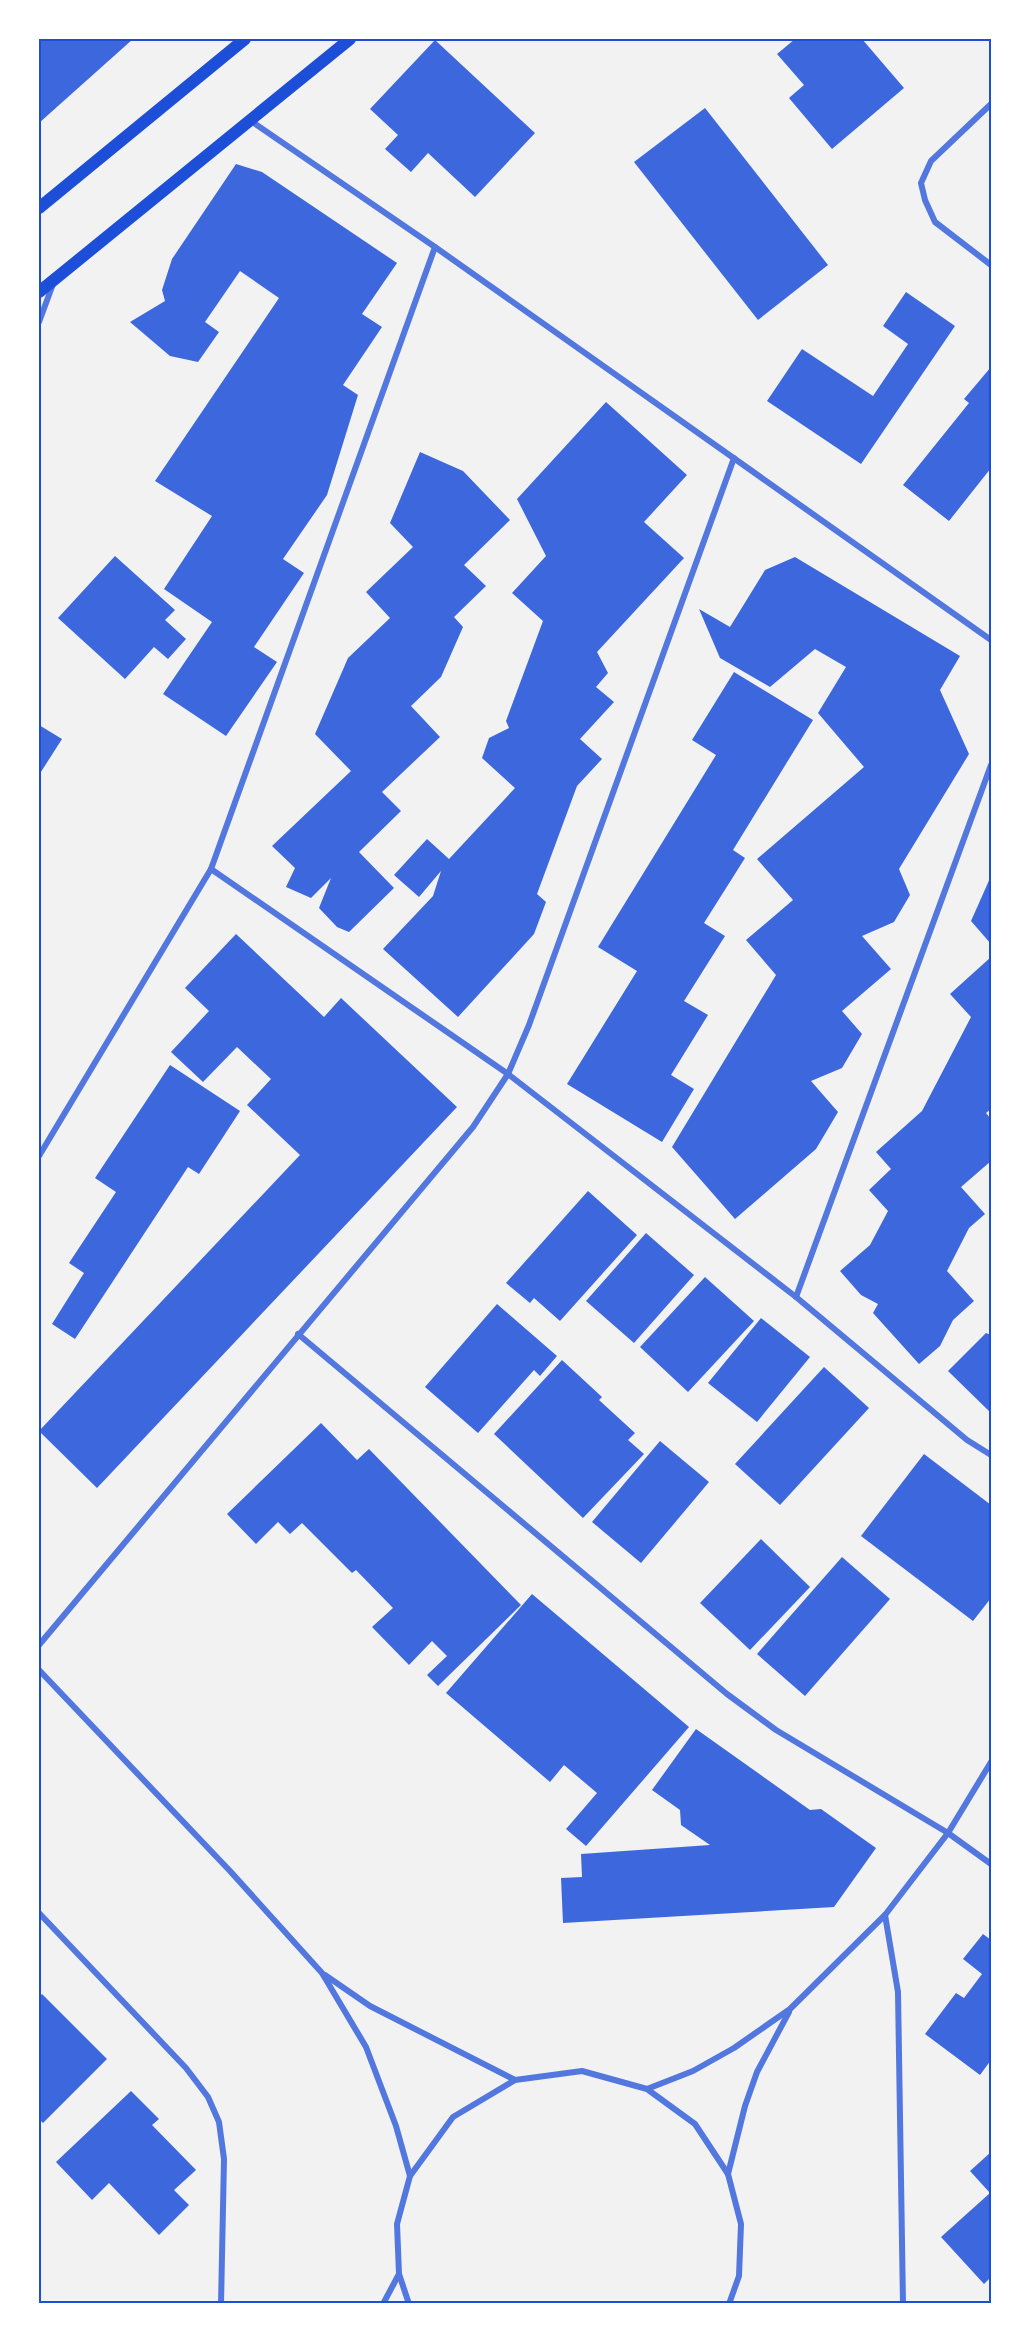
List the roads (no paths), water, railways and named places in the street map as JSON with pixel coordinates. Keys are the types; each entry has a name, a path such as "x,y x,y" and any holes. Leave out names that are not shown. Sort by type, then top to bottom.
{"main road":[{"path":"39,208 245,39"},
{"path":"39,292 350,39"}],"street":[{"path":"991,104 931,161 921,183 925,200 935,222 991,265"},
{"path":"251,121 991,640"},
{"path":"39,1156 212,869 435,248"},
{"path":"39,322 55,277"},
{"path":"39,1645 473,1128 508,1074 529,1025 734,458"},
{"path":"796,1297 991,765"},
{"path":"212,869 508,1074 796,1297 967,1440 991,1455"},
{"path":"298,1334 727,1694 776,1730 948,1833 991,1864"},
{"path":"39,1670 230,1871 322,1973 366,2047 396,2126 410,2176"},
{"path":"647,2089 693,2071 734,2048 790,2009 885,1915 948,1833 991,1761"},
{"path":"39,1913 186,2068 208,2097 219,2122 224,2159 221,2304"},
{"path":"885,1915 898,1992 903,2304"},
{"path":"322,1973 370,2006 515,2080"},
{"path":"728,2174 745,2106 757,2072 790,2009"},
{"path":"409,2304 399,2274 397,2224 410,2176 453,2117 515,2080 582,2071 647,2089 695,2124 728,2174 741,2224 739,2276 729,2304"},
{"path":"383,2304 399,2274"}]}
